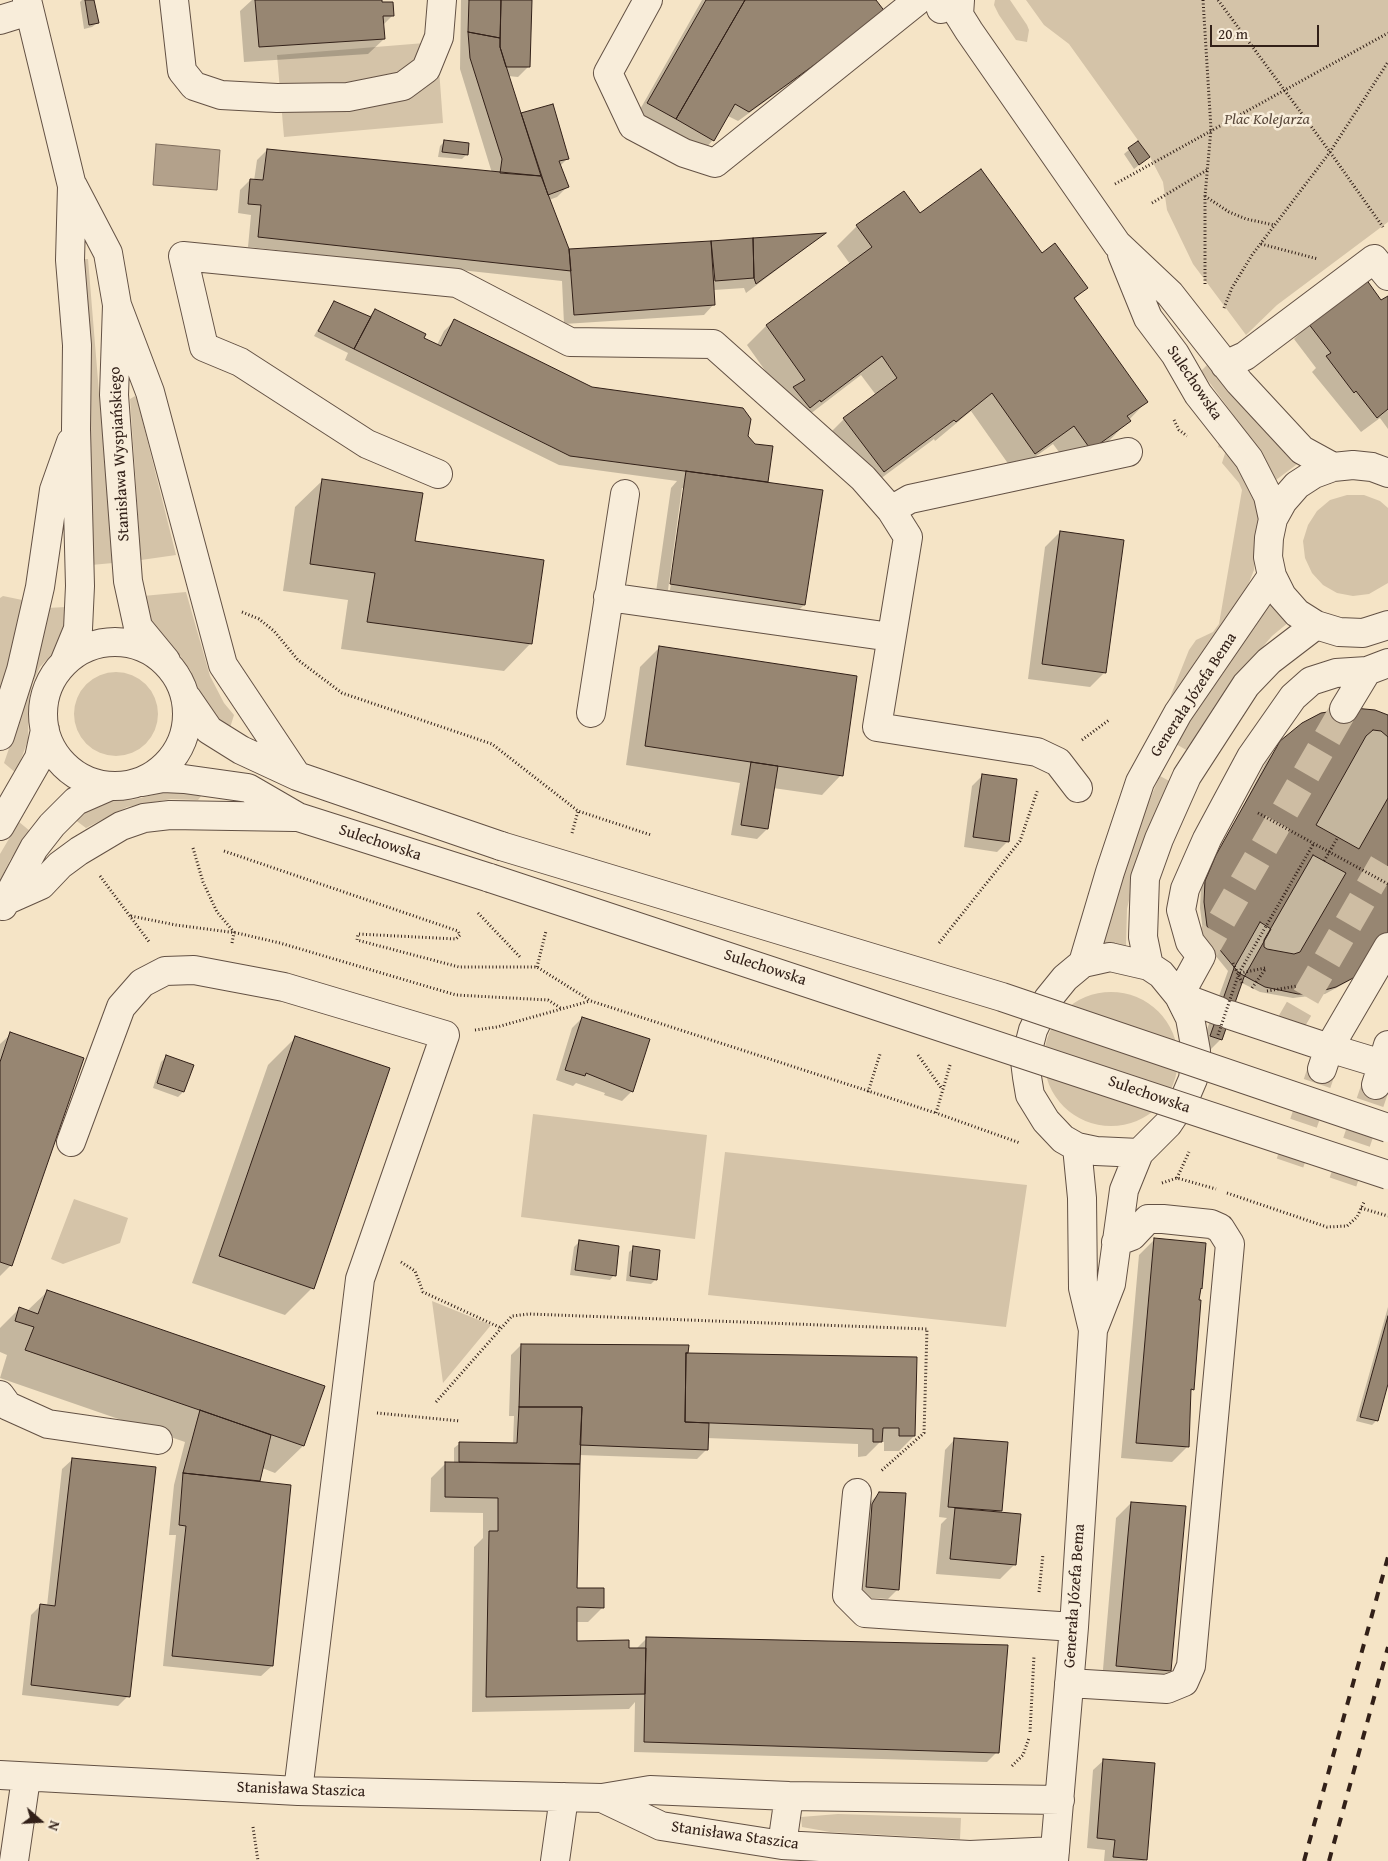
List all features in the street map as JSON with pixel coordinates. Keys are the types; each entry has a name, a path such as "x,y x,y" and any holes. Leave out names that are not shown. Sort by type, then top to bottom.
{"street":[{"path":"174,0 182,71 194,86 221,95 277,98 348,97 403,86 426,69 439,37 442,0"},
{"path":"648,0 608,72 633,126 684,153 715,164 939,4"},
{"name":"Sulechowska","path":"939,4 978,46 1117,244 1148,318 1175,354 1198,394 1249,459 1268,496 1273,519"},
{"path":"0,20 28,5"},
{"name":"Stanisława Wyspiańskiego","path":"28,5 72,186 108,253 117,305 114,395 128,581 138,627 166,661"},
{"name":"Stanisława Wyspiańskiego","path":"64,663 78,629 80,586 76,429 77,345 70,260 72,186"},
{"name":"Sulechowska","path":"1117,244 1170,294 1264,411 1302,450 1333,467"},
{"path":"438,474 368,444 240,362 204,346 183,256 457,283 570,342 713,344 863,478 891,510 908,537 877,727 1037,752 1058,762 1078,788"},
{"path":"1226,365 1245,356 1374,268"},
{"path":"117,305 150,392 223,665 297,776"},
{"path":"0,736 21,670 40,587 54,490 76,429"},
{"path":"891,510 910,499 1128,452"},
{"path":"1388,473 1372,467 1353,465 1333,467 1314,474 1297,486 1283,501 1273,519 1268,557 1272,576 1282,596 1297,613 1316,625 1339,632 1363,633 1388,625"},
{"path":"591,713 625,494"},
{"name":"Generała Józefa Bema","path":"1084,963 1132,803 1144,773 1178,713 1272,576"},
{"path":"608,597 891,637"},
{"path":"1149,966 1143,937 1145,878 1159,839 1188,776 1246,685 1269,661 1316,625"},
{"path":"108,786 79,777 68,770 52,750 45,730 43,704 49,683 64,663 90,646 116,641 140,646 166,661 181,682 187,698 209,730 240,750 297,776 501,846 1002,997 1388,1128"},
{"path":"1179,996 1201,956 1190,942 1181,910 1185,889 1207,839 1251,757 1293,697 1311,681 1336,673 1378,667"},
{"path":"1344,709 1378,667"},
{"path":"3,907 34,848 52,825 76,801 108,786 140,782 162,770 178,750 188,723 187,698"},
{"path":"0,826 39,758 45,730"},
{"name":"Sulechowska","path":"140,782 163,778 184,779 248,788 298,817 490,878 1388,1175"},
{"path":"3,907 41,885 60,865 79,851 121,826 144,818 170,815 298,817"},
{"path":"1325,1059 1388,947"},
{"path":"1110,957 1149,966 1161,974 1179,996 1190,1018 1196,1051 1193,1079 1184,1100 1168,1124 1139,1153 1096,1151 1077,1146 1063,1139 1046,1121 1030,1095 1025,1061 1033,1030 1048,999 1066,978 1084,963 1110,957"},
{"path":"71,1142 121,1007 142,983 165,971 194,970 284,987 446,1035 360,1279 298,1791"},
{"path":"1179,996 1232,1007 1325,1059 1382,1065"},
{"name":"Generała Józefa Bema","path":"1054,1856 1074,1627 1093,1330 1083,1288 1082,1207 1077,1146"},
{"name":"Generała Józefa Bema","path":"1093,1330 1111,1284 1124,1190 1139,1153"},
{"path":"1069,1683 1167,1689 1184,1682 1191,1666 1230,1244 1220,1228 1211,1224 1148,1219 1132,1236 1116,1242"},
{"path":"0,1395 8,1406 48,1424 158,1440"},
{"path":"857,1493 847,1595 865,1613 1074,1627"},
{"path":"13,1776 14,1861"},
{"name":"Stanisława Staszica","path":"13,1776 298,1791 602,1798 650,1790 789,1796 1060,1800"},
{"path":"782,1845 789,1796"},
{"path":"555,1861 564,1797"},
{"name":"Stanisława Staszica","path":"602,1798 661,1826 782,1845 970,1855 1054,1856"}],"path":[{"path":"1202,0 1211,129 1205,196 1205,293"},
{"path":"1218,0 1383,226 1374,268 1261,244"},
{"path":"1087,200 1211,129 1388,33"},
{"path":"1222,312 1232,288 1261,244 1330,152 1388,62"},
{"path":"1152,203 1207,169"},
{"path":"1205,196 1229,212 1246,219 1274,225"},
{"path":"251,616 274,631 298,660 342,693 492,744 578,811 651,835"},
{"path":"934,950 1020,842 1040,783 1074,744 1109,720"},
{"path":"1251,809 1388,884"},
{"path":"1324,861 1338,837"},
{"path":"1216,1043 1239,973 1314,843"},
{"path":"220,844 222,850 458,931 460,935 456,938 358,934 357,940 459,968 537,967 591,1001 936,1113 1024,1145"},
{"path":"192,845 203,882 217,912 234,932 228,976"},
{"path":"98,873 143,932"},
{"path":"478,913 521,958"},
{"path":"131,916 176,925 234,932 280,943 456,995 540,998 548,1000 562,1009"},
{"path":"1232,961 1243,986"},
{"path":"1232,1007 1266,968 1239,973"},
{"path":"1264,992 1297,986"},
{"path":"446,1035 497,1027 591,1001"},
{"path":"914,1049 943,1089"},
{"path":"868,1092 880,1054"},
{"path":"936,1113 949,1068"},
{"path":"1158,1186 1163,1182 1176,1178 1217,1190"},
{"path":"1225,1192 1327,1226 1347,1226 1357,1218 1364,1200"},
{"path":"1361,1208 1388,1216"},
{"path":"424,1292 501,1328"},
{"path":"436,1402 512,1316 529,1314 928,1329 924,1433 857,1493"},
{"path":"369,1412 460,1421"},
{"path":"1008,1769 1023,1755 1029,1740 1036,1625 1044,1546"},
{"path":"253,1827 258,1861"}],"green space":[{"path":"995,0 1010,0 1027,25 1029,30 1027,42 1016,40 999,15 994,5"},
{"name":"Plac Kolejarza","path":"1026,0 1388,0 1388,222 1277,305 1246,335 1193,264 1167,210 1163,182 1150,157 1069,44 1044,25"},
{"path":"437,42 443,123 284,137 277,55"},
{"path":"84,259 88,259 113,563 91,565 91,352"},
{"path":"1210,362 1300,462 1276,480 1260,451 1201,371"},
{"path":"135,396 176,555 141,560 130,399"},
{"path":"1221,438 1246,475 1259,508 1254,570 1246,590 1152,737 1151,732 1167,705 1189,650 1196,640 1213,632 1219,624 1242,490 1239,483 1222,463 1226,450 1218,447"},
{"path":"1347,495 1364,495 1380,501 1388,508 1388,583 1369,594 1353,596 1337,593 1323,585 1312,573 1305,558 1303,541 1308,525 1317,511 1330,500"},
{"path":"186,592 210,676 224,703 234,715 229,731 222,727 201,697 191,671 179,654 154,631 146,614 143,596"},
{"path":"3,596 27,601 0,705 0,598"},
{"path":"1271,603 1289,622 1272,636 1235,679 1216,704 1188,751 1176,744 1223,667"},
{"path":"66,607 66,631 54,652 40,667 33,682 29,699 28,740 16,773 4,763 27,696 47,608"},
{"path":"116,672 132,675 146,684 155,698 158,714 155,730 146,744 132,753 116,756 100,753 86,744 77,730 74,714 77,698 86,684 100,675"},
{"path":"1160,776 1173,783 1136,869 1127,909 1126,946 1104,943 1123,870 1144,812"},
{"path":"170,791 202,795 198,800 171,799 127,807 86,828 74,819 83,811 106,801 132,800"},
{"path":"19,822 30,831 10,860 0,881 0,854"},
{"path":"1111,992 1137,997 1148,1003 1158,1012 1167,1022 1173,1033 1178,1059 1173,1085 1167,1096 1158,1106 1148,1115 1137,1121 1111,1126 1085,1121 1074,1115 1064,1106 1055,1096 1049,1085 1044,1059 1049,1033 1055,1022 1064,1012 1074,1003 1085,997"},
{"path":"533,1114 707,1135 695,1239 521,1217"},
{"path":"725,1152 1027,1185 1006,1327 708,1295"},
{"path":"74,1199 128,1218 120,1243 63,1264 51,1259"},
{"path":"432,1301 491,1325 443,1383"},
{"path":"838,1814 961,1818 960,1839 830,1832 802,1827 801,1817"}],"shaded area":[{"path":"156,144 220,150 217,190 153,185"}],"building":[{"path":"85,0 94,0 99,23 89,25"},
{"path":"255,0 382,0 382,2 393,2 394,16 383,16 385,39 259,47"},
{"path":"469,0 501,0 500,38 468,32"},
{"path":"501,0 532,0 530,67 506,67 500,47"},
{"path":"706,0 745,0 676,119 647,103"},
{"path":"745,0 876,0 886,13 749,112 735,104 714,141 676,119"},
{"path":"468,32 500,38 500,47 541,176 500,173 502,159 470,58"},
{"path":"553,104 569,159 559,161 569,187 548,195 521,113"},
{"path":"444,140 469,143 468,155 442,152"},
{"path":"1138,141 1150,157 1139,165 1128,148"},
{"path":"267,149 541,176 569,249 571,271 258,237 261,205 248,204 250,179 263,180"},
{"path":"981,169 1042,253 1055,243 1088,288 1074,298 1148,402 1127,416 1131,421 1091,450 1074,426 1035,454 992,393 956,422 954,420 884,472 843,418 897,378 882,356 821,402 820,400 810,408 793,387 805,380 766,325 872,247 856,225 904,191 920,213"},
{"path":"826,233 756,284 754,278 753,238"},
{"path":"753,238 754,278 715,281 711,241"},
{"path":"711,241 715,305 574,315 569,249"},
{"path":"1366,279 1381,300 1388,296 1388,409 1377,418 1356,391 1354,393 1326,356 1331,353 1308,323"},
{"path":"334,301 371,317 354,349 318,331"},
{"path":"375,309 426,334 424,338 441,346 454,319 592,387 743,408 751,419 748,436 755,444 773,446 768,482 570,456 354,349"},
{"path":"686,471 823,490 805,605 670,584"},
{"path":"322,479 423,493 415,541 544,560 532,644 367,622 375,573 310,564"},
{"path":"1060,531 1124,540 1106,673 1042,664"},
{"path":"659,646 857,676 843,776 645,746"},
{"path":"1354,708 1375,710 1388,715 1388,933 1378,952 1355,977 1336,987 1310,994 1298,994 1265,987 1239,973 1220,950 1207,926 1204,902 1205,881 1216,855 1280,741 1302,723 1321,713"},
{"path":"1373,730 1381,731 1388,737 1388,798 1359,849 1316,825 1366,736"},
{"path":"751,762 778,766 768,829 741,825"},
{"path":"982,774 1017,779 1009,842 973,837"},
{"path":"1313,855 1346,873 1300,952 1294,954 1267,949 1264,947 1264,940"},
{"path":"1260,922 1271,929 1244,977 1222,1040 1210,1036 1234,968"},
{"path":"582,1017 650,1039 633,1092 586,1073 585,1076 565,1070"},
{"path":"10,1032 84,1058 12,1266 0,1262 0,1062"},
{"path":"295,1036 390,1068 314,1289 219,1256"},
{"path":"166,1055 194,1065 184,1092 157,1083"},
{"path":"1154,1238 1206,1243 1202,1289 1199,1300 1201,1300 1194,1390 1191,1389 1189,1447 1136,1443"},
{"path":"579,1240 619,1246 616,1276 575,1270"},
{"path":"633,1246 660,1250 657,1280 630,1276"},
{"path":"47,1290 325,1386 304,1446 25,1350 34,1327 15,1321 19,1307 38,1314"},
{"path":"1388,1316 1388,1384 1378,1421 1360,1417"},
{"path":"521,1344 689,1345 688,1353 686,1353 685,1422 709,1423 708,1450 580,1445 582,1407 519,1407"},
{"path":"686,1353 917,1357 915,1436 899,1436 899,1428 883,1428 882,1442 873,1442 873,1429 685,1422"},
{"path":"519,1407 582,1407 580,1464 459,1462 459,1442 517,1443"},
{"path":"200,1410 271,1435 260,1481 183,1473"},
{"path":"954,1438 1008,1442 1002,1511 948,1507"},
{"path":"72,1458 156,1467 130,1697 31,1685 40,1604 55,1606"},
{"path":"445,1462 580,1464 577,1588 604,1588 604,1608 577,1607 577,1641 629,1640 629,1648 646,1648 645,1694 486,1697 489,1531 498,1531 498,1498 445,1497"},
{"path":"183,1473 291,1485 273,1666 172,1656 186,1526 179,1525"},
{"path":"879,1492 906,1493 899,1590 866,1587 872,1504"},
{"path":"1131,1502 1186,1506 1171,1671 1116,1666"},
{"path":"955,1508 1021,1514 1016,1565 950,1559"},
{"path":"646,1637 1008,1645 999,1753 644,1742"},
{"path":"1103,1759 1155,1763 1147,1860 1113,1857 1115,1840 1097,1838"}],"tunnel":[{"path":"1201,956 1344,709"},
{"path":"1285,1033 1388,855"},
{"path":"1290,1163 1322,1069"},
{"path":"1343,1182 1376,1085"}],"railway":[{"path":"1304,1861 1388,1557"},
{"path":"1329,1861 1388,1647"}]}
